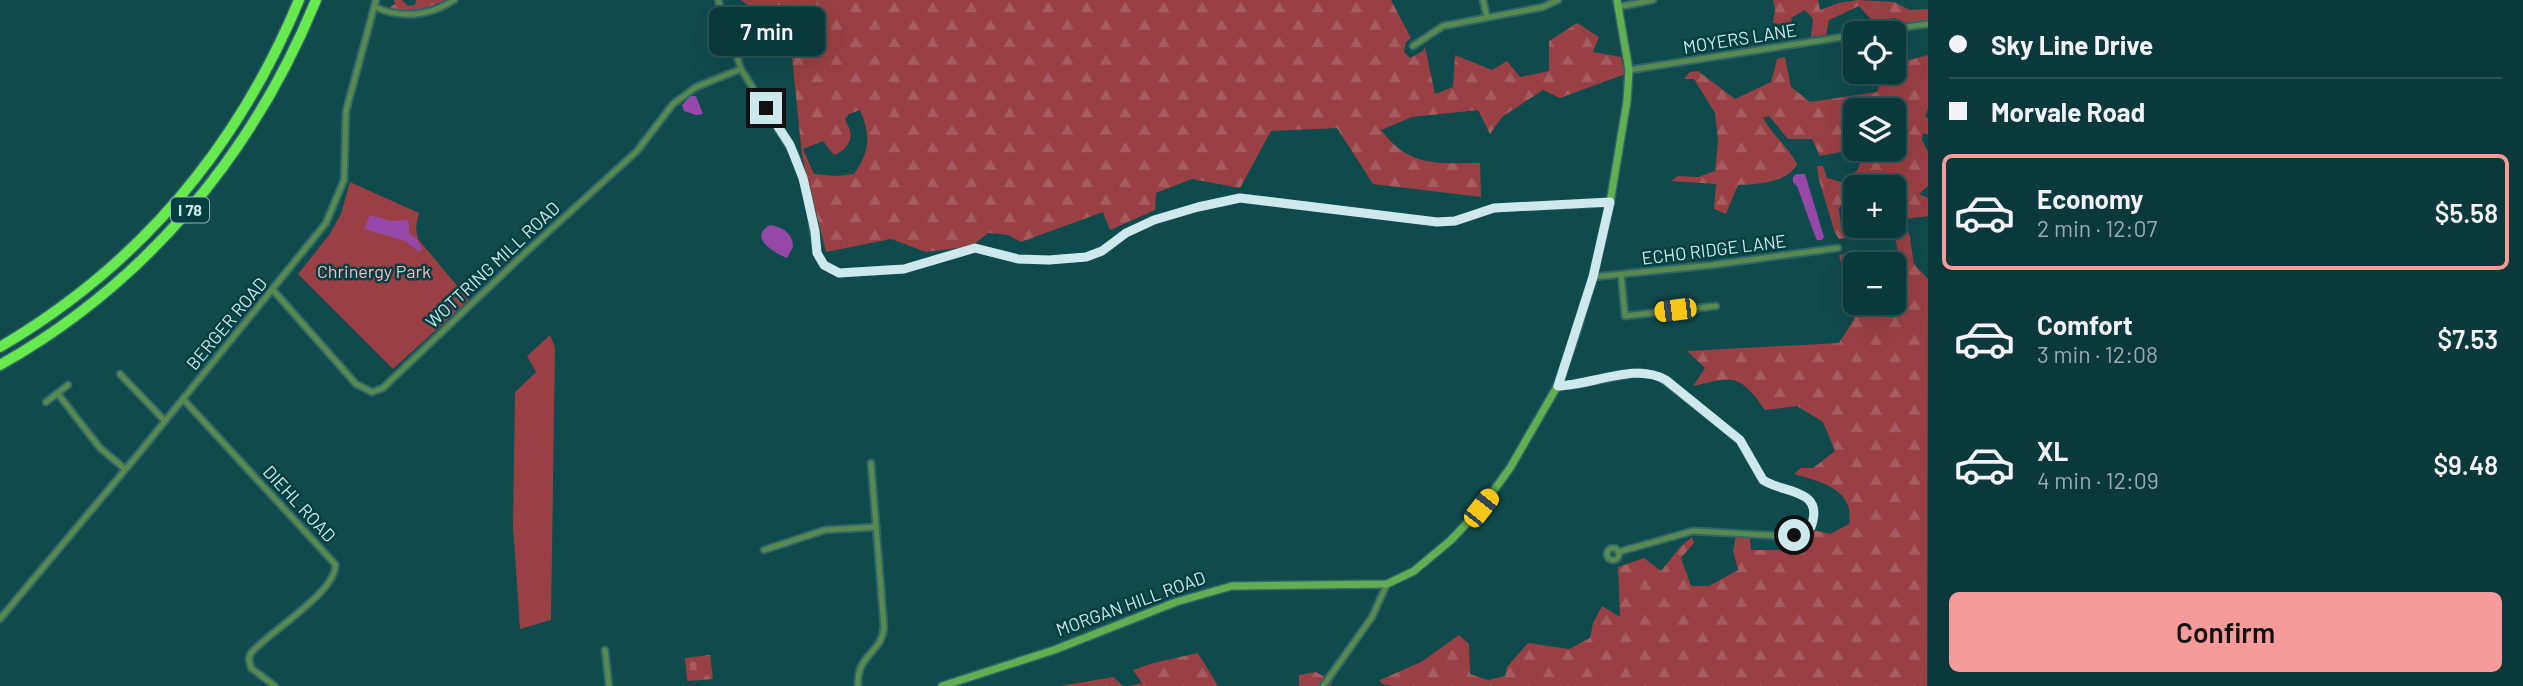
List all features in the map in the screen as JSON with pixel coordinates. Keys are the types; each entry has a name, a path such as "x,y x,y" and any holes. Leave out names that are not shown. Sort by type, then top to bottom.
{"highway":[{"name":"I 78","path":"0,347 55,312 101,277 133,248 180,198 247,105 274,56 299,0"},
{"name":"I 78","path":"0,365 88,307 147,256 186,215 226,165 266,105 316,0"}],"main road":[{"name":"MORGAN HILL ROAD","path":"942,686 1054,649 1175,603 1232,586 1387,584 1401,579 1451,540 1481,508 1510,468 1558,386 1593,277 1610,202 1627,101 1629,71 1617,3"}],"street":[{"name":"BERGER ROAD","path":"0,619 326,223 340,193 346,156 345,111 376,0"},
{"path":"375,8 411,15 438,9 454,0"},
{"path":"718,0 741,69 796,157 808,196 817,253 824,265 839,273 904,269 975,248 1018,259 1086,257 1102,251 1126,233 1154,220 1240,198 1437,222 1455,221 1494,208 1610,202"},
{"path":"1483,0 1487,17"},
{"path":"1413,46 1438,27 1544,7 1558,0"},
{"path":"1617,3 1653,0"},
{"path":"1906,27 1928,24"},
{"name":"MOYERS LANE","path":"1629,71 1843,37"},
{"name":"WOTTRING MILL ROAD","path":"273,290 356,384 372,392 383,388 637,151 673,104 696,87 741,69"},
{"name":"ECHO RIDGE LANE","path":"1593,277 1838,248"},
{"path":"1621,275 1625,316 1716,306"},
{"path":"1558,386 1640,372 1660,377 1740,440 1763,480 1797,492 1810,500 1815,513 1811,527 1794,535 1699,530 1672,535 1618,552"},
{"path":"120,374 165,421"},
{"path":"46,402 68,386"},
{"path":"58,394 100,448 125,469"},
{"name":"DIEHL ROAD","path":"183,399 335,564 335,572 324,590 251,653 251,668 275,686"},
{"path":"858,686 861,663 883,638 871,463"},
{"path":"764,550 825,530 876,527"},
{"path":"1323,686 1372,617 1387,584"},
{"path":"606,650 609,686"}],"green space":[{"path":"394,0 402,0 408,6 415,5 416,0 445,0 412,10 392,10 390,7 395,4"},
{"path":"741,0 1391,0 1411,38 1406,42 1404,52 1410,58 1425,47 1435,94 1453,87 1455,55 1492,70 1507,61 1520,77 1549,71 1549,41 1577,23 1599,37 1593,52 1621,57 1625,74 1560,98 1543,90 1502,117 1490,134 1478,110 1412,117 1381,130 1403,151 1426,161 1480,163 1481,197 1373,184 1337,128 1271,131 1240,188 1192,179 1156,193 1155,210 1110,230 1103,212 1021,242 1008,235 988,233 972,246 926,252 891,239 826,252 802,156 790,37","holes":["860,110 864,119 866,150 854,174 814,174 803,149 823,141 834,155 838,154 847,146 851,135 845,119 849,114"]},
{"path":"1773,0 1818,0 1820,10 1857,0 1894,2 1910,10 1928,9 1928,20 1906,23 1895,18 1872,21 1859,6 1829,20 1826,35 1811,37 1813,19 1805,10 1791,18 1795,38 1789,40 1779,24 1773,23"},
{"path":"1928,55 1928,109 1925,116 1928,119 1928,135 1923,133 1922,140 1928,152 1928,186 1919,194 1928,198 1928,216 1906,219 1906,175 1851,175 1858,169 1860,161 1906,161 1906,98 1843,98 1843,152 1820,156 1812,139 1788,139 1769,116 1763,118 1797,164 1779,179 1738,185 1726,214 1714,209 1716,184 1671,181 1678,176 1698,177 1715,171 1718,141 1715,113 1694,79 1684,79 1690,72 1698,71 1735,99 1771,82 1777,59 1785,57 1791,87 1810,102 1877,92 1880,84 1906,84 1906,61"},
{"path":"1817,166 1823,166 1827,178 1843,181 1843,200 1839,209 1844,238 1839,239 1819,180"},
{"name":"Chrinergy Park","path":"350,182 419,213 416,227 418,239 469,300 393,369 298,274 329,235 341,214"},
{"path":"1909,232 1914,264 1928,279 1927,686 1382,684 1380,680 1421,662 1459,635 1469,644 1470,674 1488,680 1505,676 1507,667 1528,643 1569,649 1590,638 1593,623 1602,606 1620,617 1618,567 1644,558 1661,571 1692,537 1694,543 1681,558 1691,586 1709,586 1738,570 1733,551 1736,536 1750,537 1751,550 1780,550 1782,538 1805,535 1813,530 1830,534 1849,524 1847,503 1841,495 1825,484 1794,474 1801,468 1813,468 1835,451 1823,422 1797,406 1765,410 1749,390 1735,381 1718,380 1693,386 1705,368 1687,351 1839,343 1854,319 1853,315 1906,315 1906,252 1898,252 1895,238 1906,238 1906,233"},
{"path":"1843,254 1843,272 1839,255"},
{"path":"550,335 555,347 551,620 520,629 513,526 515,392 536,372 527,356"},
{"path":"1198,653 1218,686 1129,686 1142,683 1133,670"},
{"path":"710,655 713,679 687,681 685,658"},
{"path":"1316,672 1332,681 1331,686 1299,686 1299,675"},
{"path":"1113,677 1123,686 1060,686"}],"shaded area":[{"path":"690,96 696,96 703,114 684,111 682,105"},
{"path":"1796,174 1805,174 1824,237 1822,240 1817,240 1797,186 1793,182"},
{"path":"370,215 391,221 407,220 409,233 418,240 422,249 419,252 405,241 364,229"},
{"path":"770,225 783,229 791,238 793,247 787,258 775,252 762,240 761,235"}],"route":[{"path":"766,108 796,157 808,196 817,253 824,265 839,273 904,269 975,248 1018,259 1066,260 1086,257 1102,251 1126,233 1154,220 1240,198 1437,222 1455,221 1494,208 1610,202 1593,277 1558,386 1640,372 1654,374 1666,380 1740,440 1763,480 1797,492 1810,500 1815,513 1811,527 1794,535"}]}
